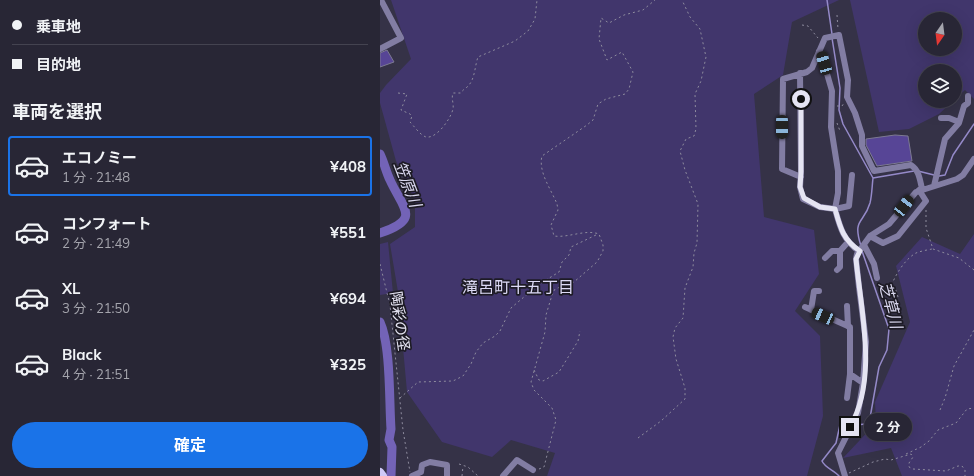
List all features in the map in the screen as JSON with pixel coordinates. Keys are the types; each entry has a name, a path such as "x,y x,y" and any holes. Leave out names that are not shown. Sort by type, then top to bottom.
{"main road":[{"path":"380,472 383,476"}],"street":[{"path":"380,49 401,38 381,0"},
{"path":"801,177 782,169 781,93 783,80 812,68 824,41 828,36 838,35 848,80 847,97 850,101 862,136 862,146 874,171 911,165 916,168 919,175 921,190 926,201 898,236 883,243 870,236"},
{"path":"819,51 821,53 832,91 830,127 838,171 838,193 835,209 840,228 848,242 860,251"},
{"path":"800,73 800,187 804,198 820,207 835,209 849,206 852,175"},
{"path":"934,186 935,176 945,139 959,122 964,106 968,103 968,96"},
{"path":"941,118 949,118 959,122"},
{"path":"845,476 838,453 860,408 866,342 856,259 870,236 889,224 913,194 921,190 957,179 963,175 974,159"},
{"path":"837,270 840,267 840,251 848,242"},
{"path":"864,245 877,275"},
{"path":"825,258 832,251 840,251"},
{"path":"811,310 814,291 819,291"},
{"path":"847,306 848,326 851,330 850,374 847,398"},
{"path":"805,307 848,326"},
{"path":"850,374 863,383"},
{"path":"503,476 517,460 533,470"},
{"path":"412,476 421,472 422,465 432,462 447,465 447,476"}],"path":[{"path":"398,93 406,94 401,110 412,116 410,122 423,136 433,136 453,109 453,94 461,93 463,88 469,86 473,78 478,57 515,41 528,31 536,19 537,0"},
{"path":"599,234 592,232 554,236 551,225 558,210 558,204 541,170 540,163 542,156 593,120 598,104 611,97 625,94 629,89 634,72 622,52 607,60 599,39 601,18 609,23 624,15 643,10 655,0"},
{"path":"638,438 661,421 685,399 685,388 676,359 673,337 675,328 683,318 685,288 693,267 694,252 697,243 698,204 685,170 680,151 686,139 694,136 696,129 695,94 701,81 706,56 700,29 690,17 682,0"},
{"path":"838,15 838,35"},
{"path":"802,25 808,26 819,39 824,41"},
{"path":"835,106 842,106"},
{"path":"926,212 926,228 933,249"},
{"path":"533,470 544,467 556,420 552,408 532,387 534,370 545,332 546,315 555,289 574,282 597,262 603,251 603,245 599,234"},
{"path":"400,398 418,382 453,381 463,376 471,364 476,352 483,343 495,336 500,331 511,308 538,285 559,272 562,262 569,255 571,247 599,234"},
{"path":"898,297 896,290 891,286 895,276 905,262 915,254 933,249 959,258 974,270"},
{"name":"陶彩の径","path":"380,264 390,305 404,444 412,476"},
{"path":"940,410 946,398 954,366 974,330"},
{"path":"534,370 539,380 543,381 559,372 578,341 580,331"},
{"path":"845,476 873,462 885,459 891,460 921,447 929,441 938,430 956,422 967,409 974,408"},
{"path":"906,454 911,454 913,457 909,463 909,467 913,469 946,471 962,466 965,470 965,476"},
{"path":"459,464 468,467 478,476"},
{"path":"462,476 463,465"}],"shaded area":[{"path":"391,0 839,0 792,22 783,75 754,94 764,217 814,230 819,274 795,311 820,336 823,416 807,476 547,476 555,453 511,440 492,457 442,442 407,392 398,292 390,244 415,227 415,201 396,161 380,103 380,93 411,59"},
{"path":"850,0 974,0 974,99 965,90 962,93 962,64 918,64 918,108 945,108 939,114 909,129 879,132"},
{"path":"974,234 974,476 902,476 891,448 843,458 876,423 875,402 910,322 896,266 922,237 960,254"},
{"path":"388,242 393,293 380,295 380,244"}],"building":[{"path":"387,50 394,62 380,67 380,53"},
{"path":"895,135 908,136 912,161 877,166 866,145 866,139"}],"waterway":[{"path":"827,0 832,34"},
{"path":"832,38 840,88 839,110 843,124 873,178"},
{"path":"939,176 945,175 953,155 974,124"},
{"name":"笠原川","path":"380,154 406,212 405,218 401,223 380,233"},
{"path":"873,178 914,171"},
{"path":"918,171 934,175"},
{"name":"芝草川","path":"861,246 858,226 868,210 872,194 873,178"},
{"name":"芝草川","path":"855,425 866,424 870,418 879,367 887,350 889,329 862,251"},
{"name":"笠原川","path":"380,322 384,332 388,359 391,429 389,440 392,447 391,476"},
{"name":"芝草川","path":"839,476 822,461 836,443 840,425 849,425"}],"district":[{"name":"滝呂町十五丁目","path":"518,287"}],"route":[{"path":"801,99 800,187 804,198 813,205 835,209 842,234 851,245 860,251 856,259 858,287 866,342 860,408 850,427"}]}
